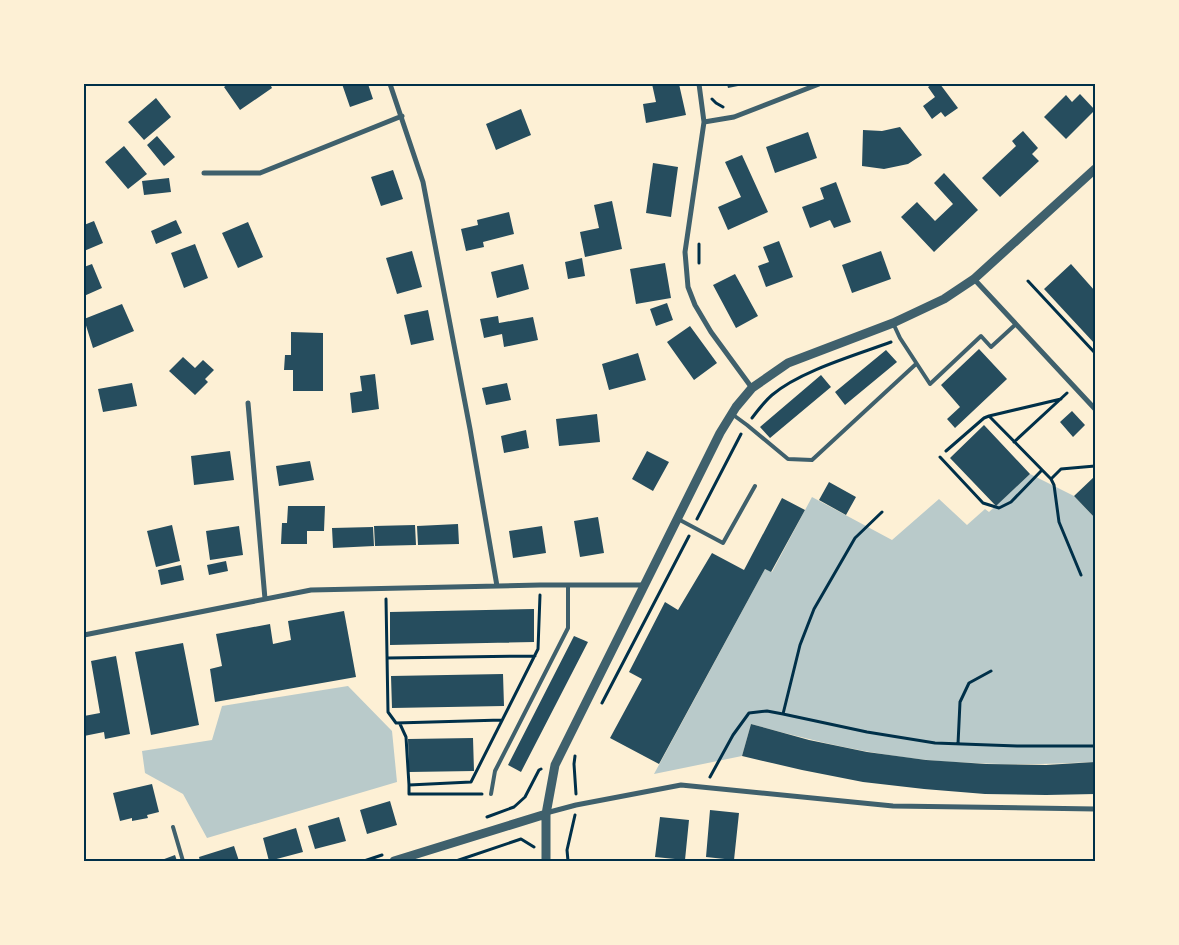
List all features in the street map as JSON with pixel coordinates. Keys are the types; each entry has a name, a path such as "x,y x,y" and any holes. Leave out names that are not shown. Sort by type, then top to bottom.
{"street":[{"path":"390,84 423,182 470,428 497,586"},
{"path":"699,84 704,122 684,252 688,287 695,305 711,332 752,388"},
{"path":"704,122 734,117 819,84"},
{"path":"204,173 260,173 402,116"},
{"path":"545,858 546,814 555,765 720,433 752,388 788,363 893,323 944,299 974,279 1095,169"},
{"path":"974,279 1095,409"},
{"path":"248,403 265,599"},
{"path":"84,635 311,590 540,585 644,586"},
{"path":"394,861 576,805 681,785 888,806 1095,809"}],"lane":[{"path":"893,323 900,338 930,384 981,336 991,347 1016,324"},
{"path":"732,414 788,459 812,460 916,364"},
{"path":"678,519 723,543 755,486"},
{"path":"490,794 495,771 568,628 568,585"},
{"path":"173,827 183,861"}],"path":[{"path":"711,97 716,104 724,108 730,107 734,117"},
{"path":"699,237 699,266"},
{"path":"1028,281 1095,354"},
{"path":"946,451 984,418 1061,399 1014,442"},
{"path":"989,416 1051,479 1054,485 1059,522 1081,575"},
{"path":"602,704 736,442"},
{"path":"940,457 983,503 998,508 1011,502 1042,470"},
{"path":"1051,479 1061,469 1095,466"},
{"path":"782,714 800,645 814,609 855,538 882,512"},
{"path":"409,785 471,782 538,649 540,585"},
{"path":"386,588 388,712 396,723 502,720"},
{"path":"388,658 535,656"},
{"path":"958,744 960,702 969,683 992,671"},
{"path":"705,786 733,735 749,713 767,711 867,732 935,743 1095,746"},
{"path":"400,724 406,737 409,794 490,794"},
{"path":"568,861 567,850 575,819 576,805 574,764 579,748"},
{"path":"486,817 514,807 525,797 539,770"},
{"path":"456,861 521,839 545,858 567,850"},
{"path":"364,861 389,852"}],"shaded area":[{"path":"1030,474 1074,496 1095,518 1095,762 1011,764 927,760 838,746 751,724 742,756 654,774 765,569 772,572 812,497 892,540 939,499 967,525 985,509 989,512"},
{"path":"348,686 392,731 397,782 207,838 183,794 145,773 142,751 212,740 222,706"}],"building":[{"path":"228,84 270,84 272,88 240,110 224,87"},
{"path":"342,84 368,84 373,99 350,107"},
{"path":"652,84 679,84 686,115 646,123 643,104 656,102"},
{"path":"727,84 743,84 743,85 728,88"},
{"path":"933,84 940,84 958,108 945,117 941,112 932,119 923,106 935,97 928,87"},
{"path":"1080,94 1095,110 1066,139 1044,117 1066,95 1072,102"},
{"path":"156,98 171,117 144,140 128,122"},
{"path":"521,109 531,135 496,150 486,124"},
{"path":"900,127 922,155 908,164 884,169 862,166 863,130 882,131"},
{"path":"1023,131 1038,148 1032,154 1039,161 1000,197 982,178 1016,146 1012,141"},
{"path":"808,132 817,158 775,173 766,147"},
{"path":"157,136 175,157 164,166 147,145"},
{"path":"124,146 147,174 128,189 105,162"},
{"path":"742,155 768,212 728,230 718,207 741,197 725,162"},
{"path":"653,163 678,167 671,217 646,213"},
{"path":"393,170 403,199 381,206 371,177"},
{"path":"944,173 978,210 934,252 901,217 917,202 935,221 953,204 934,183"},
{"path":"169,178 171,192 144,195 142,181"},
{"path":"836,182 851,222 834,228 830,220 810,228 802,207 824,199 820,188"},
{"path":"612,201 622,249 585,257 580,232 599,228 594,205"},
{"path":"509,212 514,234 483,242 484,247 466,251 461,229 478,225 477,220"},
{"path":"176,220 182,233 156,244 151,231"},
{"path":"94,221 103,243 84,251 84,225"},
{"path":"248,222 263,257 238,268 222,233"},
{"path":"779,241 793,277 766,287 758,266 769,262 763,247"},
{"path":"195,244 208,278 184,288 171,253"},
{"path":"412,251 422,287 397,294 386,258"},
{"path":"881,251 891,279 852,293 842,265"},
{"path":"582,258 585,276 568,279 565,262"},
{"path":"665,263 671,298 636,304 630,269"},
{"path":"92,264 102,288 84,296 84,267"},
{"path":"523,264 529,289 497,298 491,272"},
{"path":"1071,264 1095,291 1095,344 1044,289"},
{"path":"735,274 758,316 736,328 713,285"},
{"path":"667,303 673,320 656,326 650,309"},
{"path":"122,304 134,331 93,348 84,319"},
{"path":"428,310 434,340 411,345 404,315"},
{"path":"498,316 499,323 533,317 538,340 504,347 502,334 484,338 480,319"},
{"path":"690,326 717,363 694,380 667,342"},
{"path":"291,332 323,333 323,391 293,391 293,370 284,370 285,355 291,355"},
{"path":"979,349 1007,379 955,428 947,419 960,407 941,385"},
{"path":"886,350 897,362 845,405 835,392"},
{"path":"638,353 646,380 609,390 602,364"},
{"path":"183,357 195,368 203,360 214,370 205,379 208,382 195,395 169,371"},
{"path":"375,374 379,409 352,413 350,393 362,391 360,376"},
{"path":"821,375 831,387 770,438 760,427"},
{"path":"132,383 137,406 103,412 98,389"},
{"path":"507,383 511,400 486,405 482,388"},
{"path":"1072,411 1085,425 1073,437 1060,422"},
{"path":"597,414 600,442 559,446 556,419"},
{"path":"984,425 1030,474 996,506 950,458"},
{"path":"526,430 529,448 504,453 501,436"},
{"path":"230,451 234,480 194,485 191,456"},
{"path":"647,451 669,462 653,491 632,479"},
{"path":"310,461 314,480 279,486 276,466"},
{"path":"1095,476 1095,518 1074,496"},
{"path":"829,482 856,497 846,515 819,500"},
{"path":"782,498 805,510 771,572 765,569 659,764 610,738 642,679 629,672 665,602 678,610 712,553 744,570"},
{"path":"288,506 325,506 324,531 307,531 307,544 281,544 282,523 287,523"},
{"path":"598,517 604,553 580,557 574,521"},
{"path":"458,524 459,544 418,545 417,526"},
{"path":"172,525 180,561 156,567 147,531"},
{"path":"415,525 416,545 375,546 374,526"},
{"path":"239,526 243,555 210,560 206,531"},
{"path":"542,526 546,553 513,558 509,531"},
{"path":"373,527 374,546 333,548 332,528"},
{"path":"226,561 228,571 209,575 207,565"},
{"path":"181,565 184,580 161,585 158,570"},
{"path":"534,609 534,642 390,645 390,612"},
{"path":"344,611 356,677 215,702 210,669 222,666 216,634 270,624 273,644 291,640 288,621"},
{"path":"574,636 588,642 521,772 508,765"},
{"path":"183,643 199,725 151,735 135,652"},
{"path":"116,656 130,734 105,739 104,732 84,736 84,716 100,713 91,661"},
{"path":"503,674 504,706 392,708 391,676"},
{"path":"751,724 809,740 867,752 926,760 1046,765 1095,762 1095,794 985,794 863,782 802,770 742,756"},
{"path":"473,738 474,771 409,772 408,739"},
{"path":"152,784 159,812 147,815 148,818 132,821 132,818 120,821 113,793"},
{"path":"390,801 397,825 367,834 360,810"},
{"path":"710,810 739,813 734,860 706,857"},
{"path":"339,817 346,841 315,849 308,826"},
{"path":"660,817 689,820 685,860 655,857"},
{"path":"296,828 303,852 269,861 263,838"},
{"path":"234,846 239,861 200,861 199,857"},
{"path":"175,855 177,861 159,861"}]}
